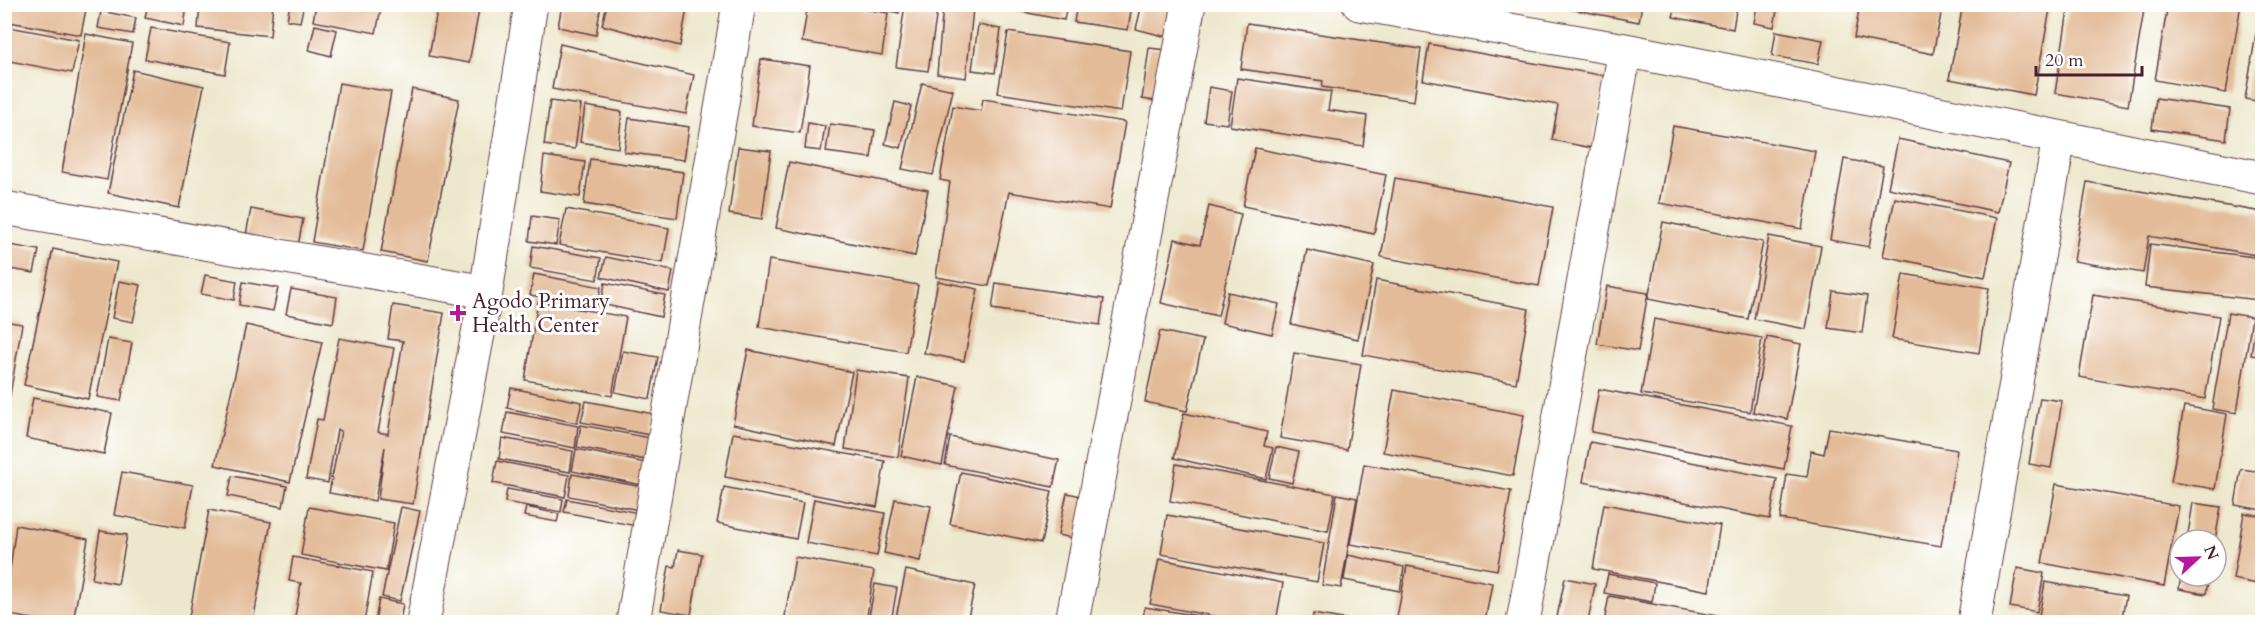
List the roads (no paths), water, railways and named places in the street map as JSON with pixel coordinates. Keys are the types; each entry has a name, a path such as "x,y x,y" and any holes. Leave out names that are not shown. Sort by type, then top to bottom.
{"street":[{"path":"423,622 486,292 531,4"},
{"path":"633,622 739,4"},
{"path":"1072,622 1189,4"},
{"path":"1379,7 1625,50 2262,178"},
{"path":"1523,622 1625,50"},
{"path":"1974,622 2059,138"},
{"path":"4,208 486,292"}],"place":[{"name":"Agodo Primary Health Center","path":"458,313"}]}
